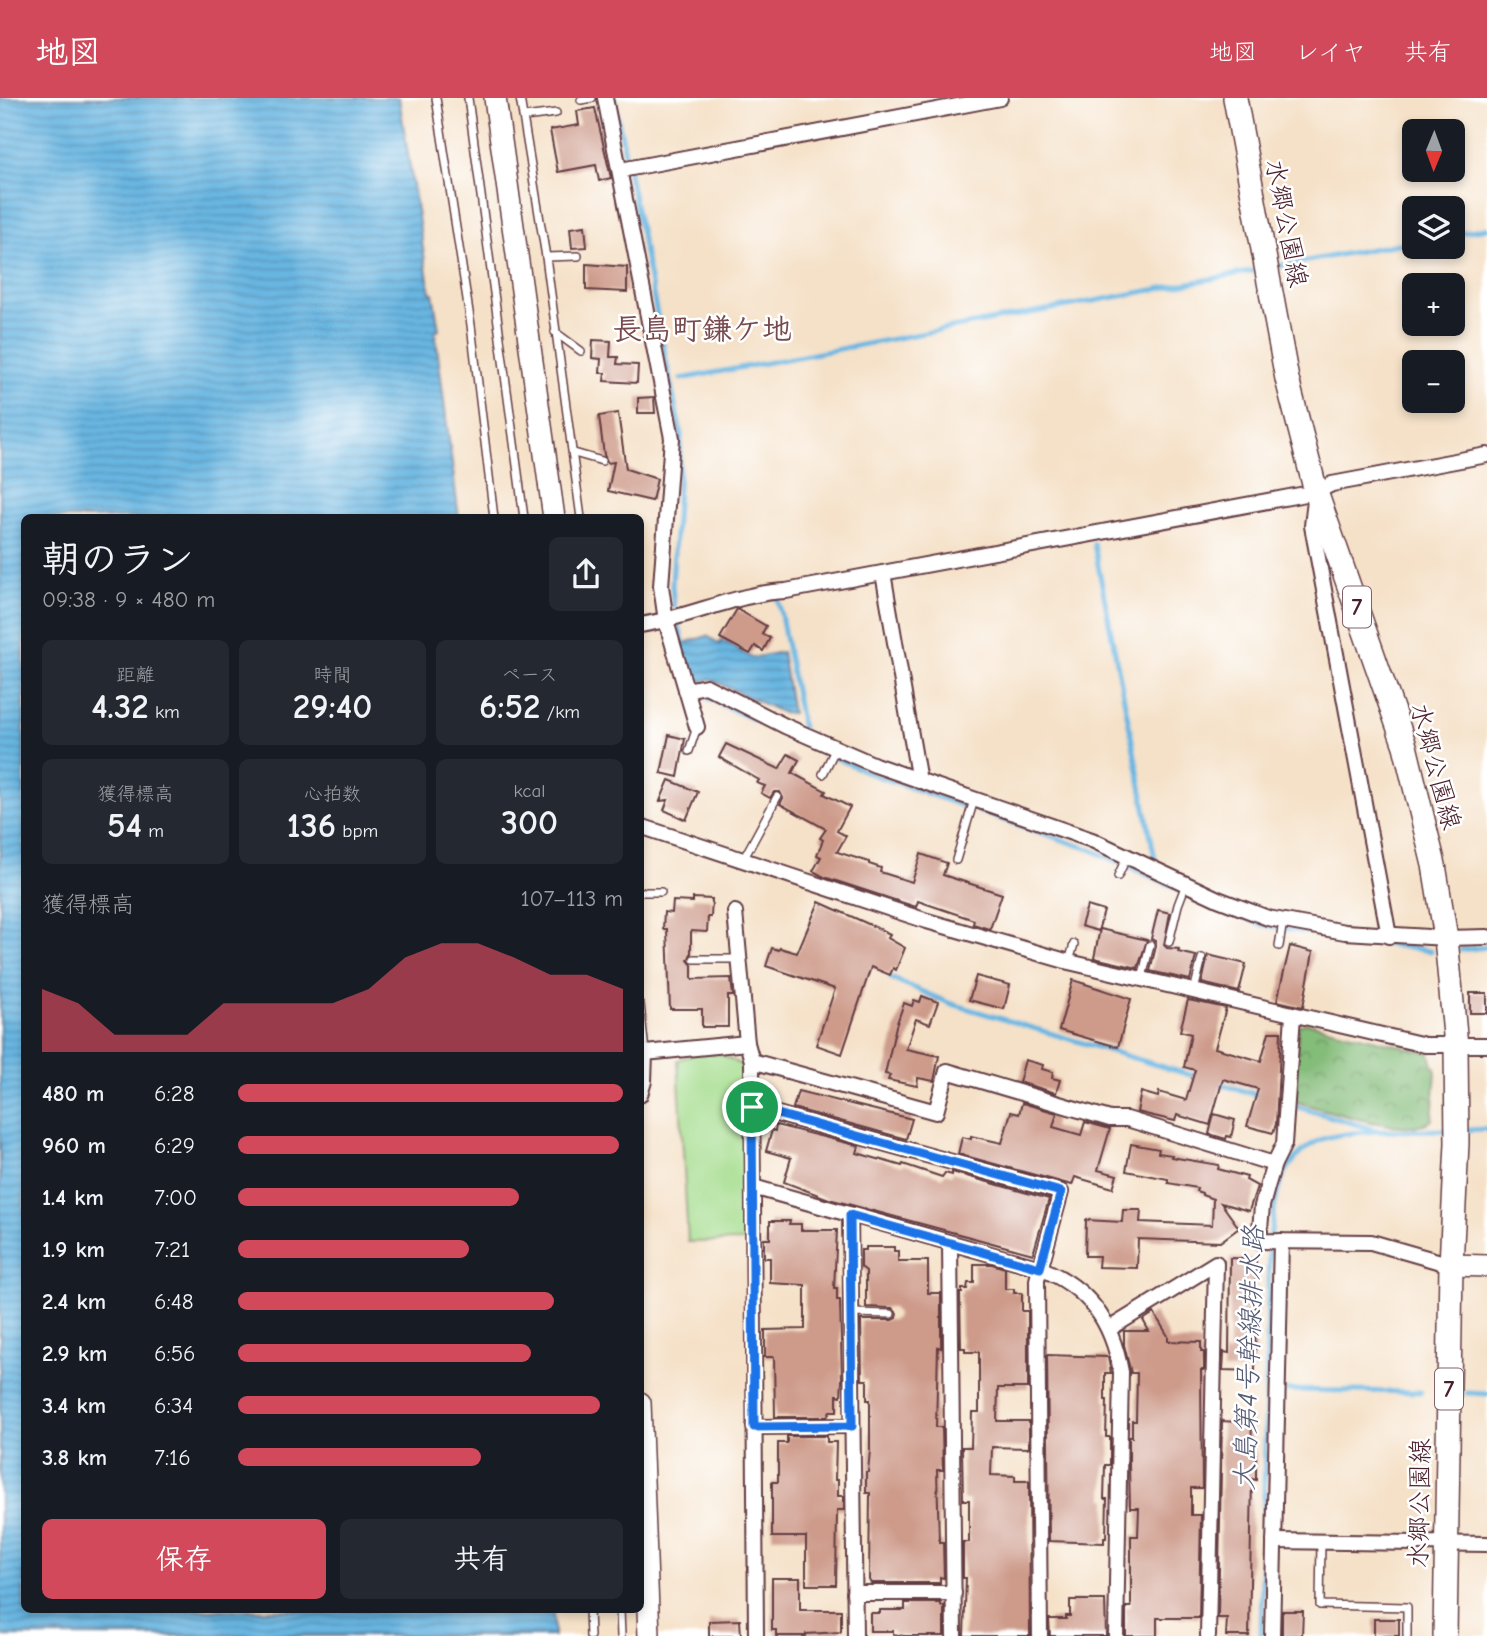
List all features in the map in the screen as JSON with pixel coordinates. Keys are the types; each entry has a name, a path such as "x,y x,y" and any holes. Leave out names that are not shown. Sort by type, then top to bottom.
{"main road":[{"name":"水郷公園線","path":"1235,98 1287,379 1316,492 1405,746 1434,865 1446,938 1456,1046 1457,1143 1451,1265 1445,1636"}],"street":[{"path":"495,98 553,514"},
{"path":"606,98 627,169 672,438 662,586 666,621 697,727"},
{"path":"627,169 1000,98"},
{"path":"644,624 666,621 763,592 786,591 1316,492 1332,484 1487,455"},
{"path":"1316,492 1312,526 1389,936"},
{"path":"883,573 919,780"},
{"path":"687,690 706,686 836,748 974,800 1093,840 1186,884 1243,908 1283,921 1345,932 1389,936 1487,937"},
{"path":"644,827 927,921 1069,962 1425,1045 1487,1045"},
{"path":"735,912 747,1043 752,1061 756,1636"},
{"path":"1293,1015 1284,1144 1274,1164 1262,1206 1259,1241 1371,1242 1451,1265 1487,1266"},
{"path":"644,1081 645,1053 747,1043"},
{"path":"752,1061 936,1112 947,1071 1110,1119 1127,1119 1274,1164"},
{"path":"752,1107 1061,1192 1037,1280 1040,1636"},
{"path":"753,1187 1040,1268 1077,1288 1094,1306 1109,1329 1121,1372 1116,1636"},
{"path":"850,1215 855,1636"},
{"path":"1272,1636 1280,1241"},
{"path":"950,1243 954,1636"},
{"path":"1109,1329 1216,1263 1208,1636"},
{"path":"754,1427 852,1426"},
{"path":"644,1507 649,1636"},
{"path":"1274,1541 1487,1544"},
{"path":"854,1593 954,1594"}],"lane":[{"path":"436,98 471,325 494,514"},
{"path":"468,98 523,514"},
{"path":"520,98 546,257 581,514"},
{"path":"581,100 592,98"},
{"path":"524,117 556,113"},
{"path":"546,257 578,256"},
{"path":"555,332 581,351"},
{"path":"574,453 602,461"},
{"path":"689,751 697,727"},
{"path":"823,774 836,748"},
{"path":"743,860 777,797"},
{"path":"956,860 974,800"},
{"path":"1118,876 1127,856"},
{"path":"1169,942 1186,884"},
{"path":"644,892 662,892"},
{"path":"1279,946 1283,921"},
{"path":"1069,962 1074,944"},
{"path":"1141,979 1150,945"},
{"path":"694,958 739,959"},
{"path":"1194,991 1202,958"},
{"path":"644,1043 645,1053"},
{"path":"851,1313 891,1314"},
{"path":"1321,1541 1320,1605 1407,1607 1406,1636"},
{"path":"589,1613 590,1636"},
{"path":"620,1613 621,1636"}],"green space":[{"path":"1307,1023 1430,1053 1436,1072 1432,1120 1420,1125 1386,1124 1345,1116 1294,1101 1298,1026"},
{"path":"695,1054 720,1054 744,1066 744,1241 688,1242 678,1060"}],"water":[{"path":"0,98 399,98 430,292 433,293 439,330 435,331 458,514 21,514 21,1613 553,1613 554,1636 0,1636"},
{"path":"707,636 720,644 722,640 752,658 782,652 792,713 783,713 710,679 692,684 681,644"}],"building":[{"path":"595,108 611,178 599,181 596,165 558,172 550,130 579,125 577,111"},
{"path":"585,226 587,247 572,248 570,228"},
{"path":"586,264 627,267 627,292 586,290"},
{"path":"593,340 611,341 610,357 618,357 617,364 638,365 637,383 604,381 605,373 600,373 601,359 592,358"},
{"path":"654,397 655,413 638,413 638,398"},
{"path":"618,413 626,469 657,479 652,501 608,491 614,462 608,463 604,455 599,416"},
{"path":"737,609 766,626 762,634 770,638 763,651 755,646 750,654 720,638"},
{"path":"669,735 685,739 678,777 661,773"},
{"path":"726,744 779,769 788,754 799,760 792,773 850,807 837,831 846,836 837,852 869,862 881,868 880,872 912,882 921,854 947,863 943,875 1002,894 989,929 973,924 974,920 918,901 916,907 813,871 821,857 817,855 823,840 820,838 826,829 780,804 783,798 780,792 774,792 770,798 761,793 765,786 757,783 759,780 719,757"},
{"path":"669,780 698,792 686,820 664,810 668,800 660,801"},
{"path":"693,898 712,899 707,932 691,931 691,954 688,960 692,965 692,979 731,978 733,996 728,996 728,1027 702,1027 702,1009 670,1009 664,912 672,913 673,901 693,902"},
{"path":"819,902 890,934 888,938 905,948 896,970 893,968 890,975 871,967 842,1054 816,1045 835,989 766,966 772,948 797,953"},
{"path":"1087,906 1104,911 1098,931 1081,926"},
{"path":"1158,910 1170,913 1164,945 1196,956 1190,980 1150,971 1156,946 1151,939"},
{"path":"1100,929 1147,940 1138,968 1094,958"},
{"path":"1290,946 1313,952 1303,1007 1277,1001"},
{"path":"1208,955 1246,964 1239,992 1202,983"},
{"path":"976,976 1010,985 1004,1009 969,1000"},
{"path":"1073,980 1131,999 1118,1047 1059,1030"},
{"path":"1470,993 1487,993 1487,1013 1470,1013"},
{"path":"922,996 938,1002 930,1024 916,1019 906,1049 939,1056 934,1081 918,1078 917,1086 888,1080 890,1075 885,1074 904,1003 912,1006 914,1000 920,1002"},
{"path":"1188,1000 1226,1008 1215,1048 1261,1061 1269,1032 1281,1032 1276,1124 1273,1133 1247,1126 1258,1089 1223,1079 1210,1125 1177,1115 1175,1121 1137,1112 1141,1092 1158,1097 1159,1092 1186,1100 1195,1070 1184,1067 1191,1034 1180,1031"},
{"path":"1025,1060 1043,1065 1042,1069 1053,1072 1052,1078 1060,1080 1056,1093 1019,1082"},
{"path":"798,1091 912,1119 906,1139 793,1108"},
{"path":"1022,1103 1057,1113 1053,1127 1081,1135 1085,1122 1110,1129 1098,1170 1117,1175 1113,1188 1075,1177 1072,1185 958,1154 962,1137 971,1139 971,1136 1002,1143 1011,1112 1019,1114"},
{"path":"1214,1114 1235,1120 1231,1137 1227,1136 1226,1139 1209,1134"},
{"path":"776,1125 859,1146 857,1153 942,1177 945,1173 952,1175 952,1172 1049,1199 1033,1254 829,1199 784,1182 791,1158 766,1151"},
{"path":"1131,1144 1159,1149 1158,1153 1172,1155 1171,1157 1219,1165 1218,1169 1247,1177 1246,1180 1257,1186 1249,1211 1221,1203 1239,1228 1220,1242 1138,1239 1137,1268 1098,1267 1099,1256 1085,1256 1086,1220 1122,1222 1123,1210 1141,1210 1140,1222 1212,1225 1213,1199 1196,1191 1197,1188 1126,1171"},
{"path":"770,1221 801,1224 801,1230 837,1230 834,1288 837,1288 837,1300 840,1300 842,1380 841,1396 837,1395 837,1411 830,1411 827,1417 775,1417 774,1357 765,1357 765,1330 805,1329 805,1285 770,1283 770,1258 764,1258 764,1239 770,1239"},
{"path":"866,1247 894,1247 894,1251 898,1251 898,1261 928,1261 928,1293 941,1293 936,1427 942,1427 943,1470 937,1470 939,1542 943,1542 944,1578 940,1577 940,1583 871,1583 869,1580 870,1493 866,1493 866,1472 870,1450 870,1400 867,1400 867,1380 862,1380 861,1320 892,1320 897,1313 892,1308 866,1307 866,1271 861,1267 861,1250 866,1250"},
{"path":"1230,1258 1256,1259 1255,1371 1223,1370 1224,1352 1229,1353"},
{"path":"974,1264 992,1264 1005,1268 1005,1289 1022,1293 1022,1311 1028,1311 1028,1388 998,1388 997,1421 1029,1421 1029,1448 992,1447 991,1475 1015,1476 1015,1481 1029,1481 1030,1636 964,1636 966,1578 963,1578 963,1542 969,1542 969,1500 963,1500 962,1447 971,1447 972,1412 979,1412 979,1352 965,1352 965,1348 961,1348 960,1293 962,1289 967,1289 968,1283 974,1283"},
{"path":"1154,1313 1168,1336 1168,1341 1201,1342 1201,1352 1204,1352 1204,1370 1201,1370 1202,1488 1191,1488 1191,1515 1201,1515 1199,1618 1157,1618 1157,1636 1126,1636 1126,1607 1131,1607 1131,1536 1138,1536 1139,1508 1130,1508 1129,1465 1129,1437 1132,1437 1132,1421 1136,1421 1137,1373 1131,1373 1124,1345 1124,1331 1149,1331 1143,1320"},
{"path":"1047,1355 1108,1357 1111,1373 1105,1373 1105,1400 1106,1437 1110,1437 1110,1465 1105,1465 1104,1499 1107,1499 1104,1543 1049,1541"},
{"path":"1237,1419 1252,1419 1251,1452 1255,1452 1256,1456 1256,1480 1252,1479 1249,1636 1226,1636 1227,1618 1218,1618 1222,1421 1237,1422"},
{"path":"787,1436 827,1436 827,1442 836,1442 835,1480 838,1480 838,1496 844,1496 844,1510 837,1510 836,1585 806,1585 806,1537 772,1537 772,1482 778,1482 778,1443 787,1443"},
{"path":"772,1578 800,1578 800,1610 841,1610 841,1632 776,1636 776,1630 772,1630"},
{"path":"1070,1600 1105,1600 1106,1636 1050,1636 1049,1619 1066,1619 1066,1616 1070,1616"},
{"path":"905,1603 941,1603 941,1606 944,1606 944,1636 904,1636 893,1634 893,1631 870,1631 870,1613 880,1613 880,1610 905,1610"},
{"path":"1282,1611 1303,1611 1302,1635 1282,1636"},
{"path":"1374,1619 1399,1619 1399,1636 1374,1636"},
{"path":"740,1620 741,1636 709,1636 709,1621"}],"waterway":[{"path":"614,98 681,435 672,586 674,607"},
{"path":"1465,232 1487,228"},
{"path":"1280,266 1402,243"},
{"path":"681,379 1253,271"},
{"path":"1094,544 1155,859"},
{"path":"778,599 802,727"},
{"path":"679,626 685,650"},
{"path":"708,698 827,754"},
{"path":"836,758 871,774 965,807"},
{"path":"977,811 1092,850 1117,862"},
{"path":"1127,866 1179,889"},
{"path":"1187,892 1200,898"},
{"path":"1222,908 1261,925 1277,927"},
{"path":"1286,929 1307,932"},
{"path":"1351,939 1431,951"},
{"path":"1461,950 1487,947"},
{"path":"891,978 949,1003 1197,1077"},
{"path":"1217,1083 1261,1096"},
{"path":"1295,1106 1379,1131"},
{"name":"大島第4号幹線排水路","path":"1463,1130 1487,1129"},
{"name":"大島第4号幹線排水路","path":"1261,1636 1269,1247 1275,1202 1281,1181 1300,1154 1320,1140 1332,1136 1364,1132 1449,1130"},
{"path":"1287,1390 1421,1392"},
{"path":"1467,1393 1487,1394"}],"district":[{"name":"長島町鎌ケ地","path":"702,329"}],"route":[{"path":"752,1107 1061,1192 1040,1268 850,1215 852,1426 754,1427 752,1107"}]}
